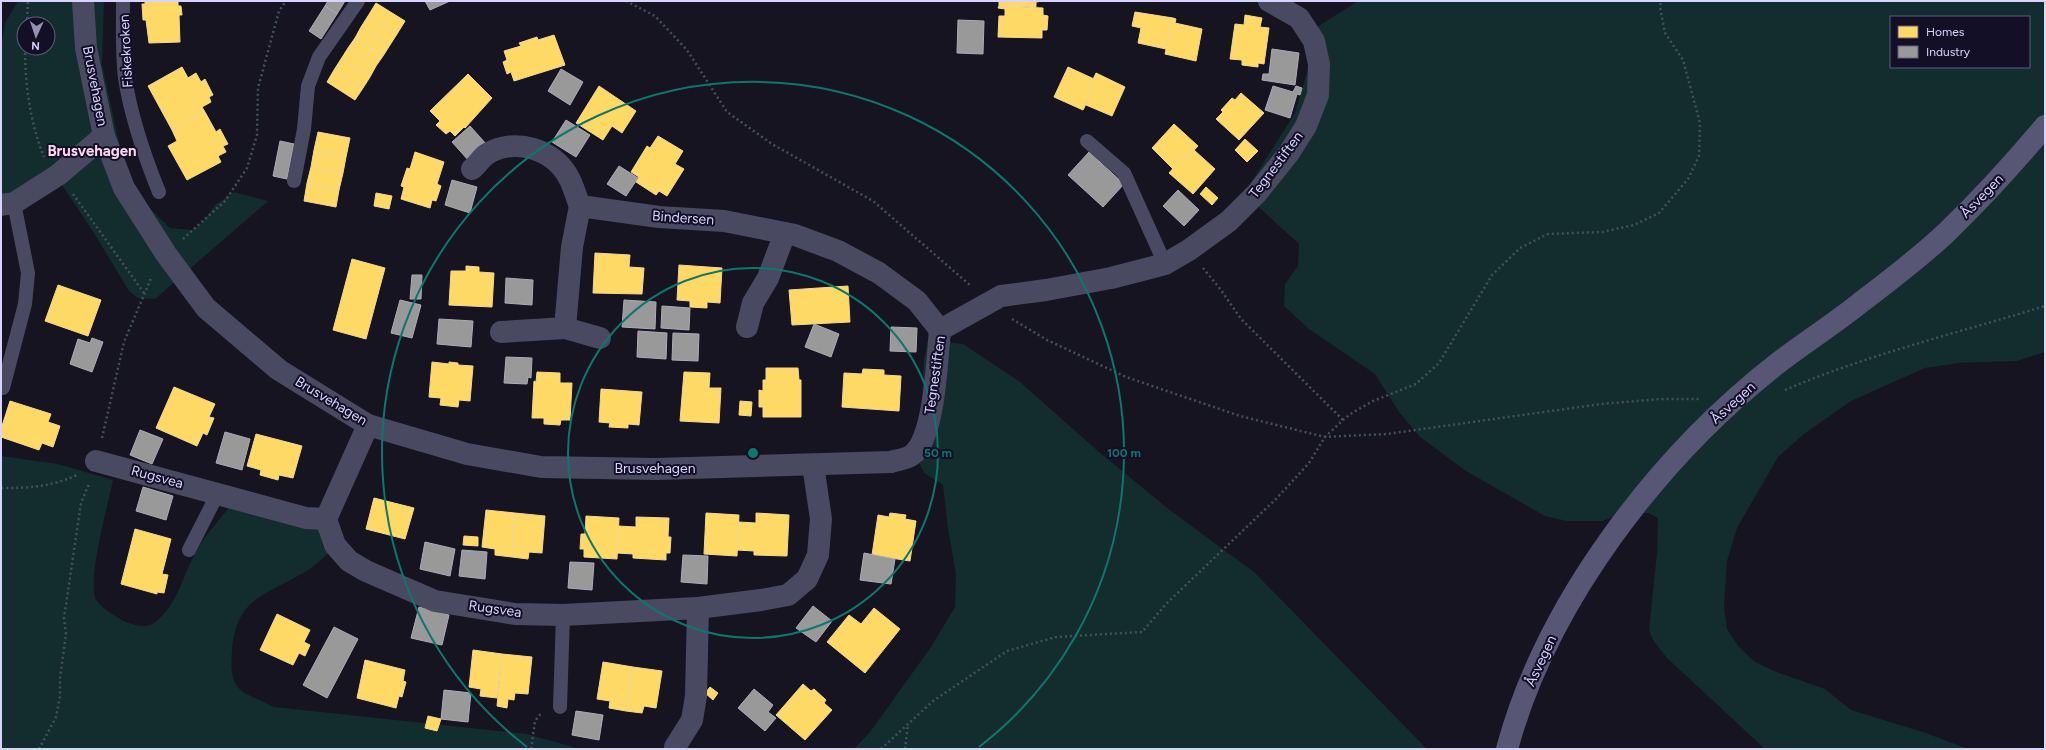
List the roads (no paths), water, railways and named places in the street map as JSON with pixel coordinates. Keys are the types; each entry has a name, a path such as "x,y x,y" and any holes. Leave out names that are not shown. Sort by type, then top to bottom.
{"main road":[{"name":"Åsvegen","path":"1507,749 1512,728 1542,653 1592,566 1650,488 1701,431 1778,363 1860,304 1946,233 2014,164 2045,126"}],"street":[{"name":"Brusvehagen","path":"83,1 86,48 104,136 124,188 166,254 206,308 279,370 368,425 467,454 541,467 656,469 813,465"},
{"name":"Tegnestiften","path":"813,465 891,462 912,455 923,442 931,412 940,330 959,321 1001,296 1046,290 1111,278 1165,264 1189,250 1229,222 1257,193 1289,154 1306,126 1318,95 1318,64 1314,42 1299,18 1269,1"},
{"path":"8,204 58,175 104,136"},
{"path":"472,169 487,154 506,147 527,146 548,154 569,176 580,206 572,247 565,328"},
{"name":"Bindersen","path":"580,206 659,217 724,221 785,233 838,251 879,273 917,301 940,330"},
{"path":"747,327 753,303 768,278 785,233"},
{"path":"501,332 565,328 600,338"},
{"path":"326,519 368,425"},
{"name":"Rugsvea","path":"96,461 306,518 326,519 335,545 349,561 366,571 435,601 515,614 564,615 698,608 788,595 807,579 818,555 821,519 813,465"},
{"path":"675,746 692,720 696,696 698,608"}],"lane":[{"name":"Fiskekroken","path":"123,1 125,76 128,97 145,157 159,192"},
{"path":"294,181 304,129 308,86 319,57 358,1"},
{"path":"1087,141 1124,172 1165,264"},
{"path":"3,388 25,304 28,273 8,204"},
{"path":"188,550 218,493"},
{"path":"560,707 559,690 564,615"}],"district":[{"name":"Brusvehagen","path":"92,151"}]}
